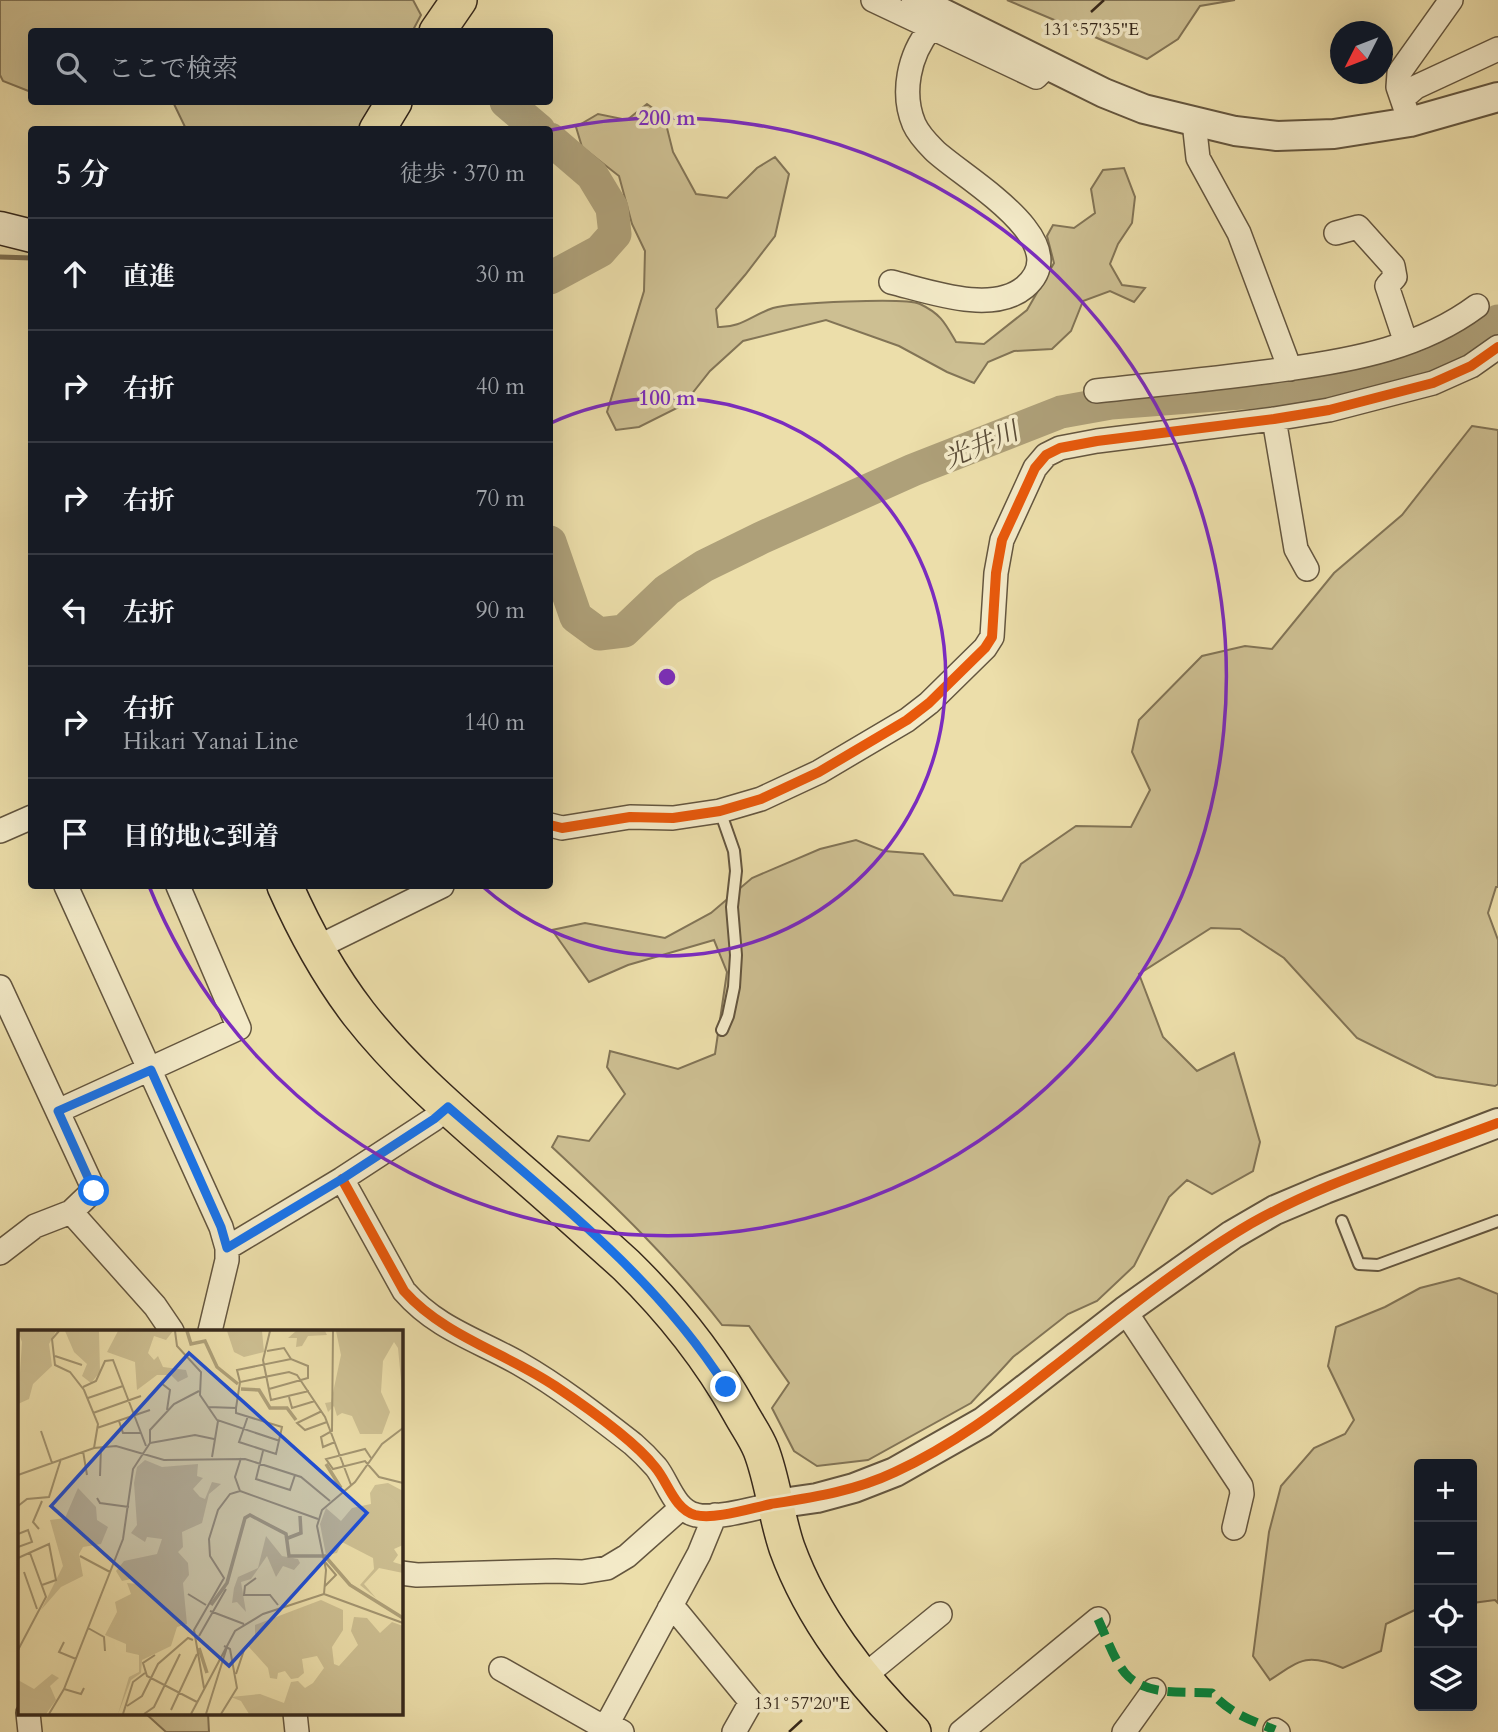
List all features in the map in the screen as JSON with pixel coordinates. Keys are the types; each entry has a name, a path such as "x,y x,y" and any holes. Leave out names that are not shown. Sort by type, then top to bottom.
{"main road":[{"path":"379,126 392,105"},
{"path":"0,228 28,235"},
{"path":"286,889 330,972 359,1014 399,1061 626,1265 702,1348 761,1450 787,1549 811,1599 863,1677 913,1732"}],"street":[{"path":"873,0 1035,78 1047,66"},
{"path":"916,0 1047,66 1144,109 1235,131 1277,135 1335,134 1406,110 1498,97"},
{"path":"1406,110 1398,87 1399,73 1451,0"},
{"path":"891,282 954,298 982,300 1005,297 1020,291 1033,280 1039,265 1038,249 1026,227 998,200 933,149 915,126 906,98 910,67 923,37 930,29"},
{"path":"1406,110 1416,87 1498,49"},
{"path":"1194,122 1198,158 1238,233 1290,369"},
{"path":"1336,233 1358,227 1393,266 1395,277 1387,286 1406,344"},
{"path":"1096,391 1315,367 1361,357 1406,344 1457,321 1477,306"},
{"path":"553,826 562,828 630,817 673,818 720,811 761,799 819,772 907,720 929,703 985,648 992,636 996,573 1002,540 1035,468 1046,455 1060,448 1097,441 1329,410 1433,383 1471,366 1498,347"},
{"path":"1274,419 1296,549 1307,569"},
{"path":"0,831 28,819"},
{"path":"67,889 221,1227 228,1260 210,1330"},
{"path":"58,1111 239,1028 179,889"},
{"path":"316,948 436,889"},
{"path":"0,987 94,1191 71,1212 35,1226 0,1253"},
{"path":"227,1248 342,1179 448,1107"},
{"path":"342,1179 404,1291 418,1306 441,1324 519,1363 557,1387 637,1447 657,1468 681,1508 696,1515 715,1515 817,1498 854,1488 895,1472 984,1422 1125,1311 1232,1235 1275,1210 1498,1123"},
{"path":"71,1212 156,1306 171,1330"},
{"path":"1125,1311 1241,1486 1242,1494 1234,1528"},
{"path":"406,1577 555,1571 582,1573 607,1568 627,1556 681,1508"},
{"path":"502,1670 611,1729 669,1609 699,1555 715,1515"},
{"path":"669,1609 678,1613 751,1702 734,1732"},
{"path":"863,1677 940,1614"},
{"path":"961,1732 1098,1619"},
{"path":"1124,1732 1154,1690"},
{"path":"28,1714 30,1732"},
{"path":"295,1714 297,1732"}],"lane":[{"path":"720,811 734,850 736,871 732,907 736,955 734,987 722,1030"},
{"path":"1342,1221 1359,1264 1378,1265 1498,1222"}],"shaded area":[{"path":"0,0 413,0 421,15 414,28 28,28 28,91 3,81 0,75"},
{"path":"1007,0 1235,0 1200,6 1178,39 1147,59"},
{"path":"647,104 664,116 673,152 696,194 727,198 757,168 775,157 789,174 775,236 716,309 718,327 740,323 784,306 910,302 920,304 938,315 956,342 984,344 1027,310 1054,263 1047,236 1053,225 1074,228 1095,213 1091,189 1103,170 1124,168 1135,197 1132,223 1118,244 1110,264 1122,285 1145,288 1134,302 1110,291 1083,301 1071,331 1052,349 1014,351 988,362 974,383 899,346 826,320 743,341 710,371 683,405 639,427 616,430 607,412 644,291 645,251 632,224 619,176 582,147 576,127 598,114 627,120"},
{"path":"174,105 371,105 360,126 185,126"},
{"path":"1472,426 1498,430 1498,887 1488,913 1498,940 1498,1084 1495,1086 1436,1077 1357,1038 1284,958 1240,929 1211,928 1139,974 1163,1037 1197,1071 1234,1053 1260,1142 1253,1171 1212,1194 1187,1180 1169,1197 1134,1266 1097,1301 1068,1314 1013,1357 971,1403 868,1460 817,1466 794,1451 772,1408 789,1383 749,1326 722,1325 662,1254 552,1147 558,1136 589,1141 625,1094 607,1067 610,1051 678,1069 715,1054 727,972 714,940 628,965 589,982 552,930 585,923 665,938 711,913 752,878 820,849 856,840 884,851 923,854 954,895 1002,901 1021,864 1076,826 1131,827 1150,790 1132,752 1139,720 1202,656 1245,646 1272,649 1334,573 1402,515"},
{"path":"1459,1278 1498,1294 1498,1603 1495,1600 1477,1602 1477,1459 1414,1459 1414,1610 1386,1624 1381,1651 1343,1668 1331,1663 1305,1660 1270,1680 1253,1656 1269,1532 1281,1486 1314,1448 1345,1434 1354,1420 1328,1366 1336,1327 1385,1307 1420,1288"},
{"path":"146,1714 208,1714 209,1732 166,1732"}],"waterway":[{"name":"光井川","path":"510,105 534,126"},
{"name":"光井川","path":"553,142 592,175 612,208 615,234 600,251 553,276"},
{"path":"0,257 28,258"},
{"name":"光井川","path":"553,551 576,617 599,634 624,631 667,590 704,566 913,470 1061,412 1111,403 1321,387 1457,352 1485,334 1498,321"}],"marked path":[{"path":"1098,1619 1117,1661 1133,1681 1166,1691 1212,1693 1233,1711 1275,1730"}],"cycle path":[{"path":"553,826 562,828 630,817 673,818 720,811 761,799 819,772 907,720 929,703 985,648 992,637 996,573 1002,540 1035,468 1046,455 1060,448 1097,441 1329,410 1433,383 1471,366 1498,347"},
{"path":"342,1179 404,1291 420,1307 456,1332 536,1374 594,1413 646,1456 682,1507 695,1515 712,1516 850,1489 880,1479 916,1462 995,1412 1162,1283 1208,1250 1262,1217 1361,1173 1498,1123"}],"route":[{"path":"94,1191 58,1111 151,1070 221,1227 227,1248 342,1179 448,1107 578,1221 654,1293 702,1348 726,1387"}]}
